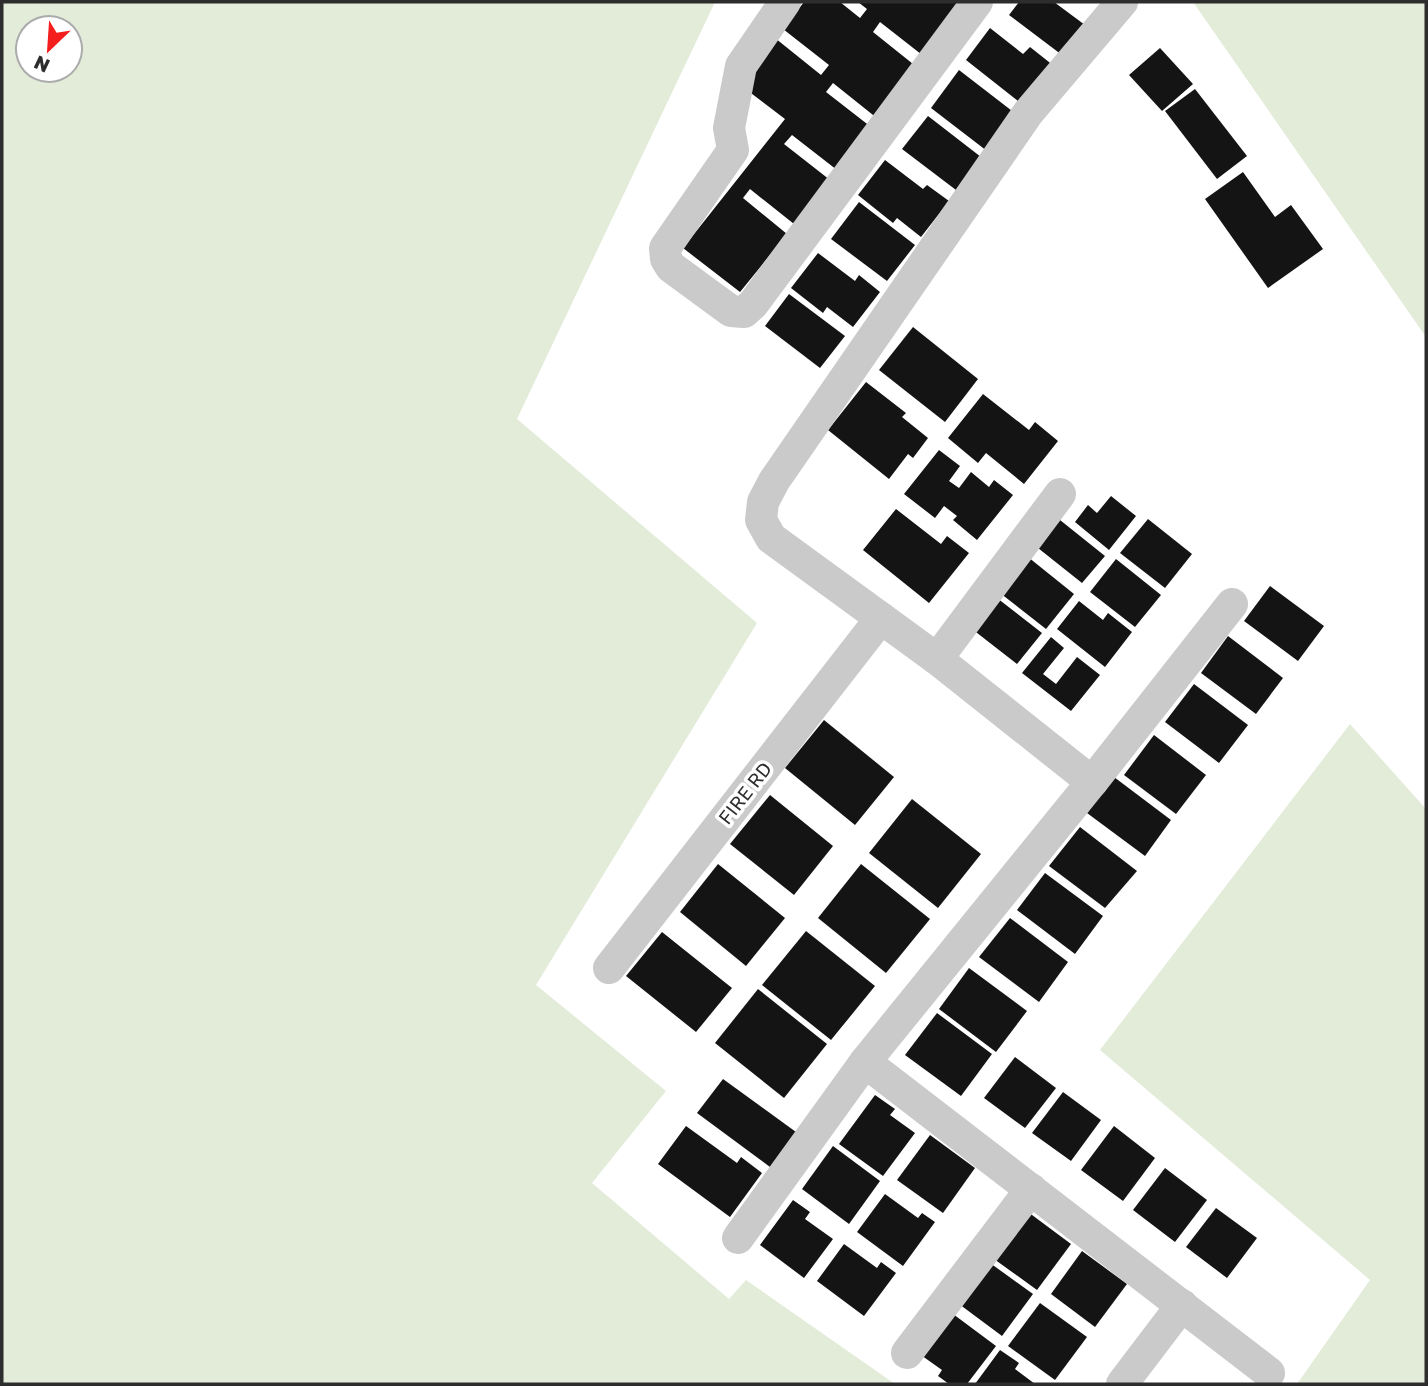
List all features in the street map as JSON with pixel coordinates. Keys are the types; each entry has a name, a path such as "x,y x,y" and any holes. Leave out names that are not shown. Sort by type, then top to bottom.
{"street":[{"path":"785,2 741,66 729,128 733,150 665,248 671,267 731,311 744,312 753,304 977,2"},
{"path":"1092,782 937,659 771,538 761,520 763,502 782,469 1028,113 1122,2"},
{"path":"937,659 1060,494"},
{"path":"737,1238 865,1062 1232,604"},
{"name":"FIRE RD","path":"609,968 881,618"},
{"path":"865,1062 1269,1373"},
{"path":"907,1353 1031,1189"},
{"path":"1122,1384 1182,1306"}],"green space":[{"path":"2,2 715,2 517,419 757,623 536,985 666,1091 592,1183 729,1299 746,1280 895,1384 2,1384"},
{"path":"1193,2 1426,2 1426,337"},
{"path":"1350,724 1426,809 1426,1384 1297,1384 1370,1280 1100,1050"}],"building":[{"path":"804,2 840,2 860,18 867,9 858,2 965,2 926,58 880,22 873,32 918,68 878,119 833,83 826,92 871,127 837,170 792,135 784,144 830,180 794,224 750,189 743,198 787,234 740,292 683,248 785,119 739,84 775,38 821,75 829,65 783,29"},
{"path":"1019,2 1054,2 1085,25 1062,55 1009,15"},
{"path":"990,28 1023,54 1030,47 1054,66 1023,105 966,60"},
{"path":"1160,48 1193,84 1162,111 1129,75"},
{"path":"959,70 1016,114 987,151 931,108"},
{"path":"1195,89 1247,156 1217,179 1165,111"},
{"path":"928,116 981,157 956,190 902,149"},
{"path":"885,160 923,189 927,185 949,201 921,237 897,218 893,223 858,195"},
{"path":"1243,172 1275,217 1291,205 1323,249 1268,288 1205,199"},
{"path":"859,202 915,245 887,281 831,239"},
{"path":"818,253 855,281 859,275 880,292 853,327 827,307 823,313 791,288"},
{"path":"789,294 845,336 820,368 765,326"},
{"path":"913,327 978,379 945,422 879,370"},
{"path":"866,382 906,413 902,417 928,438 913,458 908,454 889,479 828,430"},
{"path":"983,394 1029,430 1035,422 1058,441 1024,484 986,453 978,463 948,438"},
{"path":"939,450 960,466 949,481 959,488 971,472 989,487 994,480 1013,495 977,540 953,520 957,516 944,506 935,518 904,494"},
{"path":"1111,496 1136,516 1109,550 1075,522 1088,505 1097,513"},
{"path":"896,509 941,544 947,536 969,553 929,603 863,550"},
{"path":"1148,519 1192,554 1165,588 1120,553"},
{"path":"1060,520 1105,556 1082,583 1038,548"},
{"path":"1028,557 1074,594 1046,629 1000,593"},
{"path":"1116,559 1161,595 1135,627 1090,592"},
{"path":"1270,586 1324,626 1298,661 1244,621"},
{"path":"997,598 1042,633 1017,664 972,629"},
{"path":"1079,601 1103,620 1108,613 1132,632 1105,667 1057,629"},
{"path":"1228,636 1283,678 1256,714 1201,673"},
{"path":"1051,637 1064,648 1043,674 1056,684 1077,657 1100,675 1071,711 1022,673"},
{"path":"1194,684 1248,725 1219,763 1165,722"},
{"path":"824,720 894,777 855,825 785,768"},
{"path":"1154,735 1206,775 1176,814 1124,775"},
{"path":"1114,777 1171,820 1145,856 1087,813"},
{"path":"770,795 833,846 794,895 730,844"},
{"path":"912,799 981,854 938,908 869,853"},
{"path":"1080,827 1137,871 1105,908 1049,866"},
{"path":"718,864 785,918 746,966 680,912"},
{"path":"861,864 930,919 886,973 818,918"},
{"path":"1045,873 1103,916 1075,954 1017,910"},
{"path":"1010,918 1068,962 1039,1002 979,957"},
{"path":"806,931 875,986 831,1040 762,985"},
{"path":"662,932 732,988 696,1032 626,976"},
{"path":"969,968 1027,1011 996,1052 939,1009"},
{"path":"758,989 827,1044 784,1098 715,1043"},
{"path":"937,1013 992,1054 961,1096 905,1055"},
{"path":"1015,1057 1056,1088 1025,1128 984,1098"},
{"path":"723,1079 796,1132 770,1167 697,1113"},
{"path":"1063,1092 1101,1120 1071,1161 1032,1133"},
{"path":"875,1095 895,1109 890,1115 915,1133 883,1176 839,1144"},
{"path":"686,1126 737,1163 741,1157 762,1173 730,1217 658,1164"},
{"path":"1114,1126 1155,1158 1123,1201 1081,1170"},
{"path":"930,1135 975,1168 943,1213 897,1180"},
{"path":"833,1146 880,1181 849,1224 802,1189"},
{"path":"1165,1168 1207,1200 1175,1242 1133,1210"},
{"path":"885,1194 918,1218 922,1213 935,1222 903,1266 857,1232"},
{"path":"793,1200 810,1212 805,1219 833,1239 804,1278 760,1245"},
{"path":"1216,1208 1257,1238 1227,1278 1186,1247"},
{"path":"1028,1212 1071,1244 1037,1290 994,1259"},
{"path":"844,1244 877,1268 881,1262 896,1273 864,1316 817,1281"},
{"path":"1082,1251 1127,1284 1095,1327 1051,1294"},
{"path":"990,1263 1033,1294 1002,1336 959,1304"},
{"path":"1040,1303 1087,1337 1055,1380 1008,1346"},
{"path":"949,1311 996,1346 967,1384 949,1384 938,1376 942,1370 918,1353"},
{"path":"1000,1350 1019,1363 1015,1369 1035,1384 975,1384"}]}
